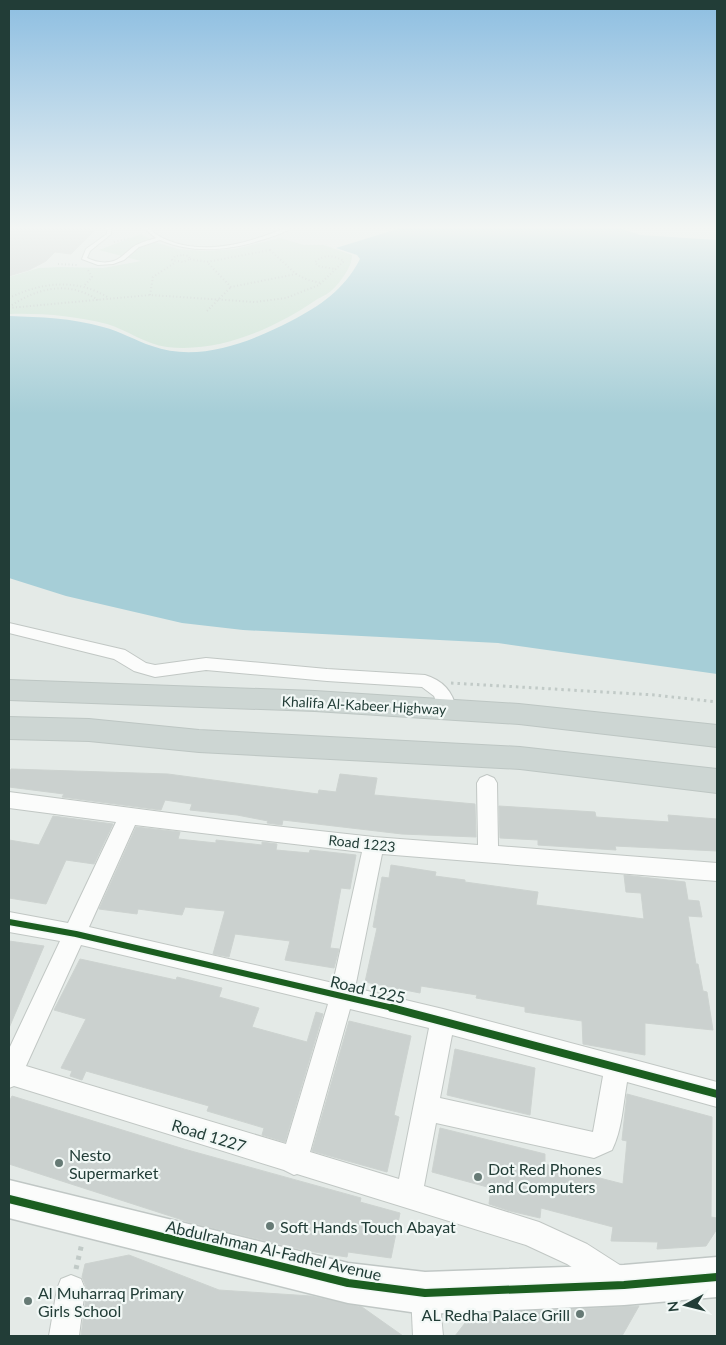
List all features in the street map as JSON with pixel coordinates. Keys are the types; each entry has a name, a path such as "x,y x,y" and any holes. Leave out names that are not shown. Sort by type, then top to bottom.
{"main road":[{"name":"Khalifa Al-Kabeer Highway","path":"9,690 315,701 447,709 519,714 717,736"},
{"path":"9,728 89,730 199,741 520,758 717,781"},
{"path":"9,746 104,746 199,741"}],"street":[{"path":"9,628 118,654 140,667 155,671 206,664 326,675 425,681 433,685 444,696 447,709"},
{"path":"487,782 488,854"},
{"name":"Road 1223","path":"9,800 374,845 717,872"},
{"name":"Road 1227","path":"129,816 10,1075 294,1162 409,1194 529,1232 593,1263 624,1285"},
{"name":"Road 1225","path":"294,1162 342,996 374,845"},
{"name":"Road 1225","path":"9,922 76,934 443,1020 717,1094"},
{"path":"409,1194 443,1020"},
{"path":"426,1108 594,1145 605,1137 618,1067"},
{"name":"Abdulrahman Al-Fadhel Avenue","path":"9,1199 348,1283 425,1292 624,1285 717,1277"},
{"path":"64,1336 71,1289"},
{"path":"425,1292 428,1336"}],"path":[{"path":"9,298 32,289"},
{"path":"9,308 22,297 52,289"},
{"path":"74,289 89,292 98,300"},
{"path":"95,289 110,298"},
{"path":"150,294 151,289"},
{"path":"207,311 229,289"},
{"path":"9,308 150,294 255,302 286,298 313,289"},
{"path":"425,681 618,692 717,702"},
{"path":"71,1289 87,1218"}],"green space":[{"path":"9,289 333,289 299,311 245,337 207,346 187,348 167,347 151,343 107,324 95,321 58,316 9,314"}],"water":[{"path":"338,289 717,289 717,674 498,643 243,630 182,623 66,596 9,578 9,316 56,318 80,322 122,333 146,344 169,351 205,351 241,343 275,329 312,309"}],"building":[{"path":"11,769 168,774 318,794 319,790 336,792 340,774 377,778 374,795 475,804 476,837 402,834 283,820 282,825 237,815 190,810 192,804 165,800 161,810 62,797 64,794 9,787"},
{"path":"499,806 595,812 596,817 669,822 668,815 717,819 717,851 615,846 616,850 538,845 538,840 500,838"},
{"path":"53,816 113,824 94,864 66,860 46,904 9,898 9,840 39,845"},
{"path":"136,827 180,832 178,839 216,843 216,840 262,845 262,842 277,844 276,850 309,853 310,850 356,855 350,889 341,888 330,948 339,949 334,968 285,960 290,941 235,934 229,957 213,954 225,911 185,907 182,915 138,909 137,914 99,909"},
{"path":"391,865 436,872 435,876 465,880 465,882 538,892 536,905 644,919 641,893 626,892 624,875 685,882 688,900 699,901 702,917 688,916 696,964 698,964 703,991 707,992 713,1030 645,1023 645,1055 583,1044 582,1021 525,1012 525,1007 476,998 477,995 421,986 420,993 365,982 377,928 373,927 382,877 389,878"},
{"path":"9,941 44,946 9,1028"},
{"path":"80,959 176,980 177,977 222,988 219,997 259,1008 252,1027 307,1042 316,1012 323,1014 285,1142 262,1135 264,1128 207,1111 209,1106 86,1071 82,1080 70,1076 72,1071 61,1068 86,1019 54,1010"},
{"path":"349,1021 411,1036 394,1115 399,1117 387,1172 312,1151"},
{"path":"455,1049 535,1068 530,1115 447,1095"},
{"path":"627,1094 712,1117 711,1217 717,1218 717,1229 706,1246 657,1249 658,1242 611,1241 613,1227 541,1208 540,1218 510,1211 489,1204 491,1188 432,1172 440,1128 545,1154 545,1164 623,1184 627,1141 622,1140"},
{"path":"12,1096 184,1149 361,1198 360,1202 400,1213 391,1258 348,1252 347,1257 308,1251 195,1224 9,1164 9,1102"},
{"path":"129,1255 219,1290 311,1296 362,1307 403,1336 81,1336 87,1289 82,1277 85,1264"},
{"path":"639,1306 622,1336 455,1336 472,1314"}],"cycle path":[{"path":"9,922 76,934 406,1011 717,1094"},
{"path":"9,1199 348,1283 425,1293 624,1285 717,1277"}],"place":[{"name":"Nesto Supermarket","path":"59,1163"},
{"name":"Dot Red Phones and Computers","path":"478,1177"},
{"name":"Soft Hands Touch Abayat","path":"270,1226"},
{"name":"Al Muharraq Primary Girls School","path":"28,1301"},
{"name":"AL Redha Palace Grill","path":"580,1314"}]}
